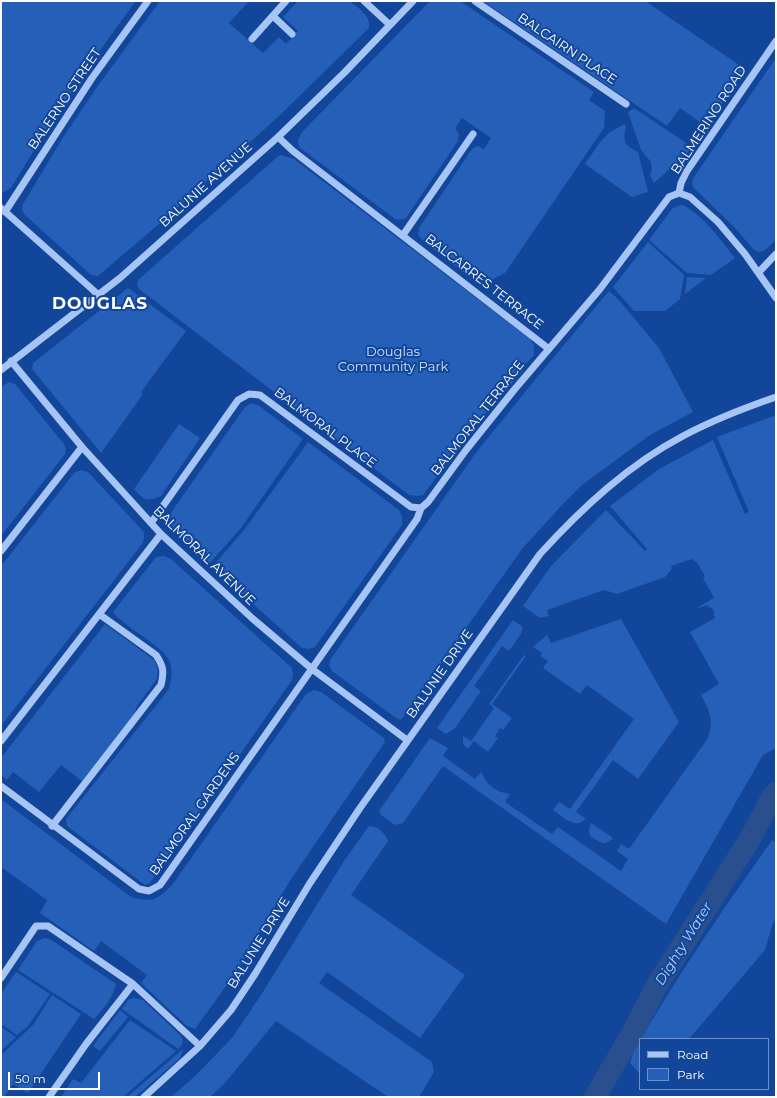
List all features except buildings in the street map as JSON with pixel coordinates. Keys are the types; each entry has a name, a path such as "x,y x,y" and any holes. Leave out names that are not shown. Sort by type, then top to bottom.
{"street":[{"name":"BALERNO STREET","path":"3,210 92,78 148,1"},
{"path":"252,39 286,1"},
{"path":"364,1 390,25"},
{"name":"BALUNIE AVENUE","path":"1,370 126,272 278,137 345,72 413,1"},
{"name":"BALCAIRN PLACE","path":"475,1 626,104"},
{"path":"273,16 292,34"},
{"name":"BALMERINO ROAD","path":"776,41 687,170 681,183 679,194 690,197 718,222 745,254 776,298"},
{"path":"403,235 473,134"},
{"name":"BALCARRES TERRACE","path":"278,137 293,151 549,349"},
{"name":"BALMORAL TERRACE","path":"312,669 417,519 421,508 428,502 466,450 514,390 600,288 669,197 679,194"},
{"path":"3,210 98,295"},
{"path":"758,272 776,254"},
{"name":"BALMORAL AVENUE","path":"11,361 82,447 161,534 252,619 312,669 407,740"},
{"name":"BALMORAL PLACE","path":"151,523 238,400 249,394 260,395 410,507 421,508"},
{"name":"BALUNIE DRIVE","path":"144,1097 200,1046 231,1010 255,974 310,883 407,740 540,554 566,525 597,496 644,459 682,436 741,409 776,397"},
{"path":"1,551 82,447"},
{"path":"1,741 161,534"},
{"path":"52,826 161,685 163,675 162,664 156,655 99,614"},
{"name":"BALMORAL GARDENS","path":"1,786 52,826 139,889 149,891 160,885 312,669"},
{"path":"1,978 36,926 48,926 133,984 200,1046"},
{"path":"49,1097 86,1044 133,984"}],"green space":[{"path":"1,1 136,1 71,93 11,188 4,192 1,191"},
{"path":"160,1 249,1 229,23 263,53 279,37 286,44 298,31 283,17 298,1 350,1 366,16 369,23 369,28 278,117 166,218 98,276 91,275 25,215 22,210 23,204 62,139 97,87"},
{"path":"430,1 460,1 594,92 589,100 605,111 604,128 505,273 491,280 474,267 468,276 421,239 418,234 419,228 472,149 477,146 484,149 491,138 462,118 455,128 459,134 458,141 406,218 400,220 395,219 299,147 298,140 302,132"},
{"path":"483,1 645,1 745,69 714,116 708,112 700,122 680,108 667,126"},
{"path":"776,58 776,240 764,251 758,252 753,249 735,228 693,187 692,183 694,177"},
{"path":"634,108 692,147 687,154 654,183 650,175 652,169 651,162 641,150 628,112"},
{"path":"625,124 626,128 624,136 626,143 630,148 638,152 648,192 632,197 585,164 600,142 610,132"},
{"name":"Douglas Community Park","path":"280,155 294,159 530,339 534,346 534,355 522,368 524,370 484,415 423,495 409,495 139,289 137,285 138,280"},
{"path":"682,205 697,214 704,221 735,258 711,275 687,273 649,240 672,209"},
{"path":"648,242 684,275 680,299 665,311 634,311 613,287"},
{"path":"687,277 706,278 685,294"},
{"path":"128,288 186,331 141,392 143,394 101,453 32,369 33,363"},
{"path":"609,291 618,299 659,348 693,412 650,435 582,485 562,505 522,549 401,720 396,718 332,671 329,665 330,660 475,454"},
{"path":"9,382 15,384 64,444 66,449 65,454 1,536 1,387"},
{"path":"251,403 258,405 303,439 241,528 209,564 170,526 168,517 245,407"},
{"path":"776,415 776,748 763,755 666,924 443,766 403,823 395,825 381,815 379,811 430,738 448,748 443,756 475,779 481,772 492,788 510,794 505,802 552,834 558,827 621,871 628,859 617,851 621,844 629,849 708,738 711,721 707,706 701,695 719,684 690,632 715,618 713,614 715,613 711,607 709,608 708,605 695,609 714,598 703,578 705,576 698,564 692,559 671,566 672,569 665,577 617,594 604,590 547,610 549,616 540,618 523,606 551,566 606,510 645,551 647,549 610,506 659,469 713,440 745,514 749,512 717,437"},
{"path":"179,424 200,438 161,496 152,499 143,498 134,489"},
{"path":"308,442 399,510 402,517 402,525 315,647 308,649 302,648 212,567 244,530"},
{"path":"82,470 88,472 144,532 144,538 142,544 1,726 1,566 75,472"},
{"path":"164,556 171,559 292,668 293,674 292,680 150,883 145,885 67,826 66,819 169,689 172,672 166,655 118,618 113,612 156,557"},
{"path":"621,619 679,722 638,779 613,760 576,812 586,819 582,822 573,823 553,810 559,802 570,809 634,719 587,685 580,694 543,668 548,661 540,656 542,653 533,647 547,635 551,643"},
{"path":"513,620 523,627 521,634 509,651 502,646 474,686 481,691 455,728 446,734 437,728"},
{"path":"105,624 154,660 158,669 157,679 137,706 134,715 82,781 61,765 39,792 13,772 7,780 1,775 1,758"},
{"path":"524,655 526,656 492,704 512,718 503,730 500,728 495,736 498,738 488,752 474,741 468,749 463,744 463,736 471,741 494,708 489,704"},
{"path":"314,690 321,692 384,738 385,742 291,879 239,968 195,1029 187,1026 141,983 147,975 101,941 94,951 40,913 47,900 1,867 1,799 131,897 150,900 158,897 173,884 306,694"},
{"path":"591,823 613,838 610,841 602,843 590,836 589,829"},
{"path":"369,826 381,830 388,841 351,895 465,975 420,1038 327,972 319,983 432,1062 434,1072 419,1097 388,1097 276,1021 224,1084 210,1097 171,1097 196,1075 232,1038 261,995 344,861"},
{"path":"772,840 776,842 776,919 773,922 765,950 690,1038 642,1038 704,938"},
{"path":"44,938 50,939 116,984 115,989 105,1007 94,1019 18,970 37,941"},
{"path":"16,972 50,994 28,1026 17,1035 1,1024 1,994"},
{"path":"52,995 81,1014 28,1093 13,1084 4,1097 1,1097 1,1055 33,1025"},
{"path":"133,998 143,1000 181,1036 183,1041 182,1045 178,1049 122,1009 128,1000"},
{"path":"120,1010 128,1017 100,1051 93,1046"},
{"path":"130,1020 176,1051 123,1097 61,1097 73,1079 81,1083"},
{"path":"1,1027 16,1037 1,1051"},
{"path":"639,1042 639,1073 630,1063"},
{"path":"183,1049 180,1058 135,1097 127,1097"}],"waterway":[{"name":"Dighty Water","path":"595,1097 633,1032 656,987 750,839 772,797 776,793"}],"district":[{"name":"DOUGLAS","path":"100,304"}]}
